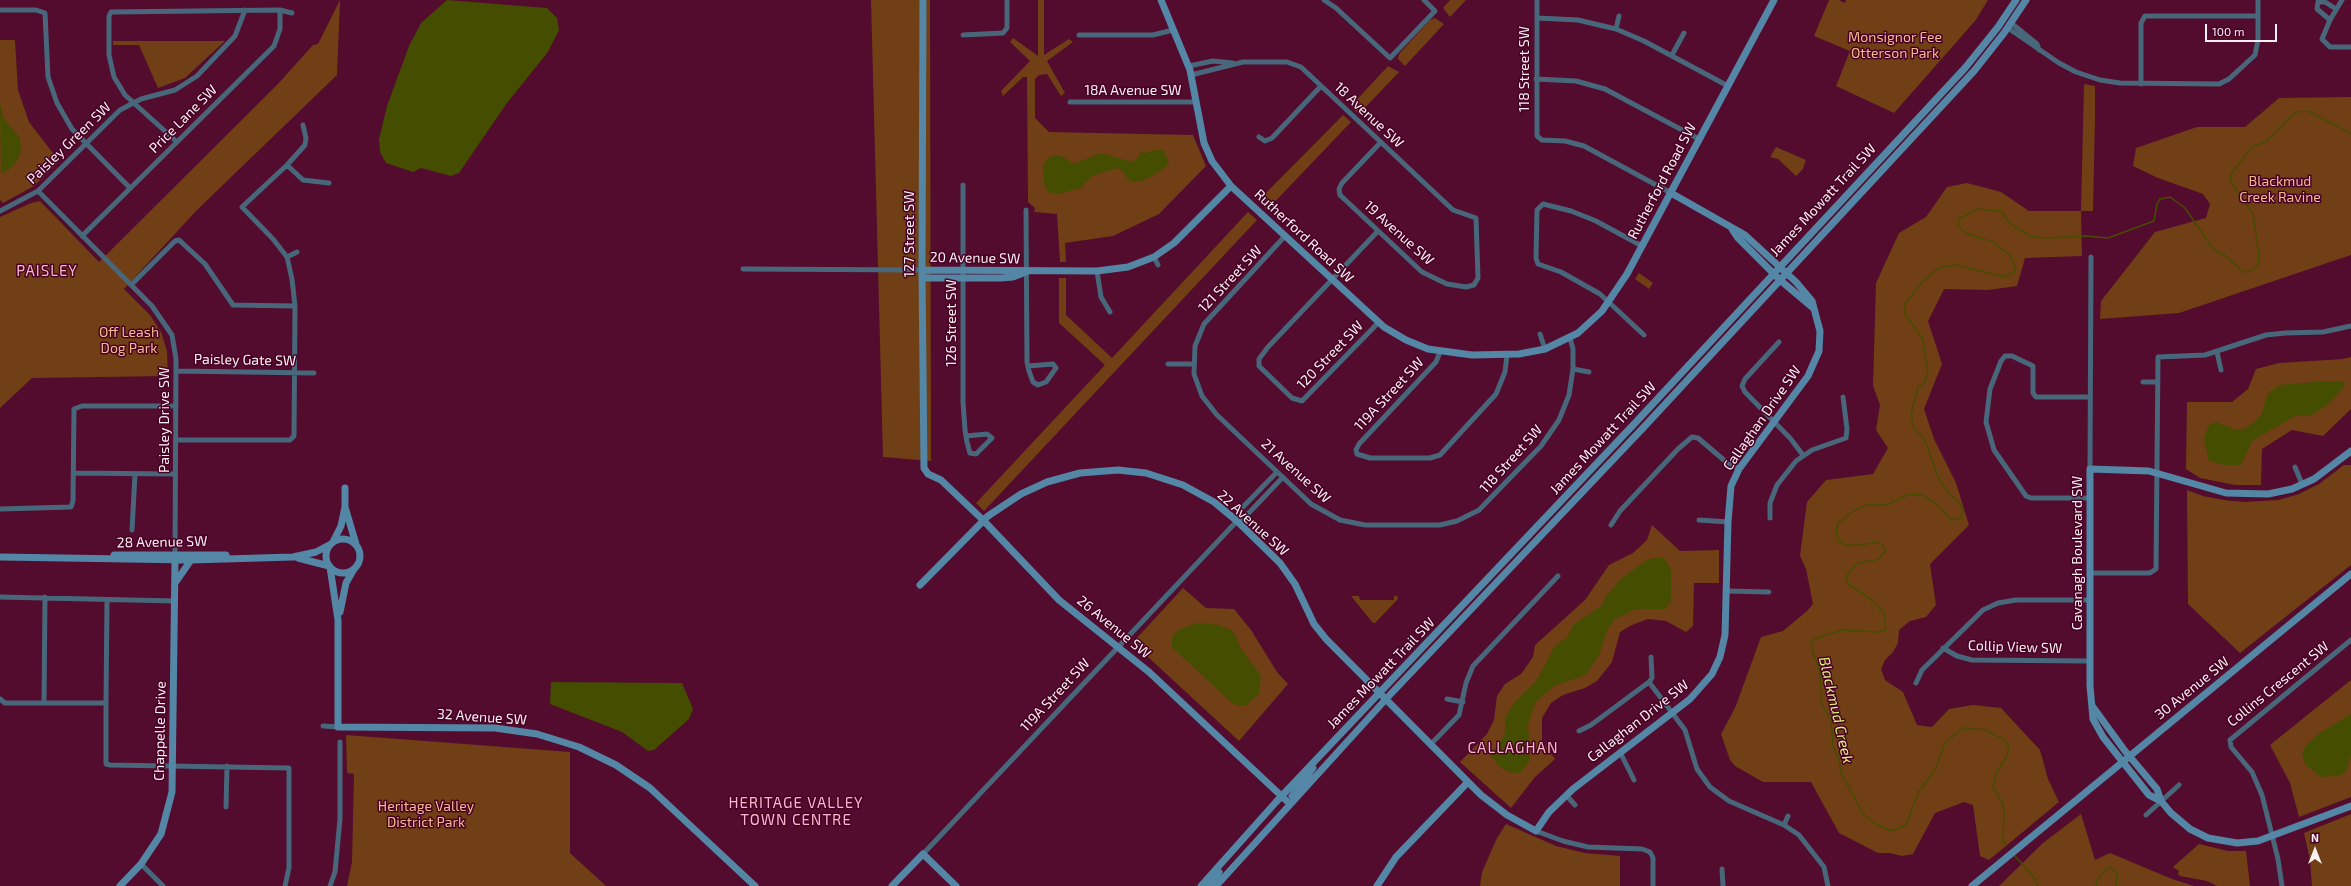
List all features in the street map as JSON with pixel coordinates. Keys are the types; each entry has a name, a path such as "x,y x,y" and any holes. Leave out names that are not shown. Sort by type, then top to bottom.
{"street":[{"name":"127 Street SW","path":"923,0 922,278 924,468"},
{"path":"963,35 1003,34 1007,28 1007,0"},
{"name":"Rutherford Road SW","path":"1161,0 1189,66 1200,129 1206,148 1212,161 1231,186 1378,323 1406,340 1440,352 1465,355 1506,355 1545,349 1570,338 1593,321 1609,302 1642,246 1774,0"},
{"path":"1324,0 1336,8 1390,58 1435,11 1424,0"},
{"name":"118 Street SW","path":"1537,0 1536,133 1539,138 1566,141 1584,146 1671,193"},
{"name":"James Mowatt Trail SW","path":"1201,886 1282,796 1965,68 2003,20 2016,0"},
{"name":"James Mowatt Trail SW","path":"1216,886 1386,699 1780,280 1974,71 2009,26 2026,0"},
{"path":"2003,20 2009,26 2037,44 2039,50 2063,66 2084,75 2113,82 2141,84 2217,84 2227,81 2255,55 2258,44 2258,0"},
{"path":"2342,0 2322,37 2324,44 2330,46 2351,47"},
{"path":"2330,20 2318,9 2318,2 2325,2 2336,9"},
{"path":"0,10 36,10 45,13 47,63 51,89 72,129 130,188"},
{"name":"Paisley Green SW","path":"0,211 38,191 112,116 133,103 175,90 197,76 235,36 245,10"},
{"path":"177,142 133,103 117,84 111,70 109,55 109,16 111,12 280,10 292,13"},
{"name":"Price Lane SW","path":"82,236 276,43 280,29 280,10"},
{"path":"1616,29 1620,16"},
{"path":"2141,84 2141,23 2145,16 2258,16"},
{"path":"1537,18 1578,20 1616,29 1672,56 1728,86"},
{"path":"1079,35 1153,35 1173,30"},
{"path":"1672,56 1684,32"},
{"name":"18 Avenue SW","path":"1189,66 1213,61 1234,63 1294,64 1301,68 1453,210 1476,218 1478,278 1473,287"},
{"name":"18 Avenue SW","path":"1191,75 1234,63"},
{"path":"1536,79 1576,81 1605,90 1699,140"},
{"path":"1259,137 1265,141 1272,138 1321,86"},
{"name":"18A Avenue SW","path":"1070,102 1196,102"},
{"path":"176,440 290,440 294,436 295,306 292,279 287,257 273,239 242,207 287,165 305,145 306,138 303,125"},
{"name":"19 Avenue SW","path":"1380,142 1342,183 1339,191 1342,197 1411,263 1428,275 1447,284 1473,287"},
{"path":"287,165 303,180 329,183"},
{"name":"126 Street SW","path":"963,185 963,402 966,436 970,451 973,455 992,438 989,434 966,436"},
{"name":"20 Avenue SW","path":"922,270 1014,269 1026,272 1097,271 1128,267 1154,257 1179,239 1231,186"},
{"name":"Paisley Drive SW","path":"38,191 160,314 174,343 176,371 175,557"},
{"path":"1671,193 1731,227 1738,238 1777,270 1780,280 1812,307"},
{"path":"1642,246 1581,215 1550,205 1539,206 1536,212 1536,258 1539,265 1561,272 1594,290 1644,335"},
{"path":"1026,210 1028,366 1033,382 1038,385 1046,382 1056,368 1053,364 1028,366"},
{"path":"1331,280 1378,231"},
{"name":"121 Street SW","path":"1193,364 1197,341 1208,319 1285,236"},
{"path":"131,285 174,241 179,240 205,264 232,305 295,306"},
{"path":"287,257 297,252"},
{"path":"1154,257 1158,265"},
{"name":"Cavanagh Boulevard SW","path":"2091,257 2088,397 2090,469 2089,661 2090,692 2094,718 2099,731 2150,795 2161,802 2187,827 2208,838 2237,843 2273,836 2351,806"},
{"path":"743,269 922,270"},
{"name":"Callaghan Drive SW","path":"1536,831 1549,812 1566,795 1701,688 1717,664 1725,635 1729,494 1739,469 1808,376 1817,358 1820,331 1812,307 1812,301 1786,273 1777,270"},
{"path":"1097,271 1101,297 1110,312"},
{"name":"20 Avenue SW","path":"922,278 1007,278 1026,272"},
{"name":"120 Street SW","path":"1331,280 1268,347 1258,364 1261,369 1292,398 1299,402 1307,398 1378,323"},
{"path":"2090,573 2150,573 2156,569 2157,361 2160,356 2200,355 2217,352 2272,334 2324,332 2351,326"},
{"path":"1540,334 1545,349"},
{"name":"118 Street SW","path":"1452,523 1480,510 1548,438 1565,407 1573,369 1573,349 1570,338"},
{"path":"1779,342 1745,379 1742,386 1773,422 1790,438 1803,455"},
{"name":"119A Street SW","path":"1440,352 1436,362 1359,444 1356,452 1361,456 1370,458 1436,458 1442,454 1496,394 1505,372 1506,355"},
{"path":"2217,352 2221,370"},
{"path":"2088,397 2036,397 2033,393 2033,366 2012,356 2005,356 2001,361 1990,389 1986,422 1994,450 2026,496 2030,498 2090,498"},
{"path":"1168,364 1193,364"},
{"name":"21 Avenue SW","path":"1193,364 1197,385 1209,406 1315,508 1332,517 1365,525 1452,523"},
{"path":"1573,369 1589,372"},
{"name":"Paisley Gate SW","path":"176,371 314,373"},
{"path":"2143,382 2157,382"},
{"path":"1770,518 1770,503 1777,485 1788,470 1803,455 1819,447 1846,438 1848,432 1843,397"},
{"path":"0,509 71,507 74,409 82,406 176,406"},
{"path":"1612,525 1620,511 1678,449 1692,438 1698,438 1725,461 1739,469"},
{"path":"2090,469 2137,469 2157,473 2213,490 2242,494 2280,492 2302,484 2322,474 2351,450"},
{"path":"2295,467 2302,484"},
{"name":"26 Avenue SW","path":"924,468 928,474 941,480 983,520 1059,600 1118,646 1176,696 1290,804"},
{"name":"22 Avenue SW","path":"920,585 983,520 1016,497 1039,485 1080,473 1110,470 1146,473 1183,485 1214,502 1237,521 1280,562 1292,578 1318,629 1468,782 1499,809 1536,831"},
{"name":"119A Street SW","path":"1237,521 1240,510 1277,472"},
{"path":"73,473 175,474"},
{"path":"132,530 135,474"},
{"name":"119A Street SW","path":"892,886 1237,521 1245,517 1283,477"},
{"path":"338,727 338,620 330,566 326,557 341,526 345,507 346,488"},
{"path":"338,620 346,583 360,557 345,507"},
{"path":"1699,520 1728,522"},
{"path":"332,543 345,539 356,544"},
{"name":"28 Avenue SW","path":"175,557 191,560 243,557 293,557 316,552 332,543"},
{"name":"28 Avenue SW","path":"0,557 82,558 222,555 243,557"},
{"name":"Chappelle Drive","path":"120,886 141,864 161,834 172,792 175,557"},
{"name":"28 Avenue SW","path":"293,557 330,566"},
{"path":"175,583 191,560"},
{"path":"330,566 345,573 354,569"},
{"name":"30 Avenue SW","path":"1972,886 2124,763 2351,574"},
{"path":"1431,744 1457,718 1463,702 1466,682 1477,662 1558,576"},
{"name":"30 Avenue SW","path":"2130,758 2351,580"},
{"path":"1726,591 1769,592"},
{"path":"0,597 175,601"},
{"path":"44,703 45,597"},
{"path":"107,600 106,764 289,768 288,868 285,886"},
{"name":"Collip View SW","path":"1916,683 1922,670 1977,613 1998,603 2016,600 2089,600"},
{"name":"Collins Crescent SW","path":"2273,836 2258,783 2231,747 2230,740 2351,640"},
{"name":"Collip View SW","path":"1943,648 1957,656 1972,660 2089,661"},
{"path":"1579,731 1591,725 1649,682 1652,678 1651,657"},
{"path":"1649,682 1685,730 1697,769 1710,788 1729,802 1784,825 1799,835 1821,860 1826,873 1828,886"},
{"path":"0,699 5,703 106,703"},
{"path":"1447,699 1463,702"},
{"path":"2093,707 2130,758 2157,789 2161,802"},
{"name":"32 Avenue SW","path":"323,726 495,728 527,732 580,747 616,765 650,788 756,886"},
{"path":"330,886 335,872 340,826 340,742"},
{"path":"1620,752 1634,780"},
{"path":"1290,804 1292,794 1311,772 1318,758"},
{"path":"226,807 227,766"},
{"path":"1377,886 1396,857 1468,782"},
{"path":"2146,815 2179,785"},
{"path":"1566,795 1575,805"},
{"path":"1784,825 1788,816"},
{"path":"1773,828 1775,821"},
{"path":"1536,831 1563,841 1588,847 1642,849 1650,852 1653,858 1653,886"},
{"path":"2273,836 2282,886"},
{"path":"1208,886 1239,844"},
{"path":"923,854 956,886"},
{"path":"141,864 163,886"},
{"path":"1722,869 1722,886"},
{"path":"949,878 960,886"}],"green space":[{"name":"Off Leash Dog Park","path":"340,0 337,75 197,210 124,289 150,315 161,332 167,351 168,376 32,378 0,408 0,217 31,203 40,201 99,262 277,85 313,45 318,44"},
{"path":"871,0 930,0 931,461 883,457"},
{"path":"1038,0 1044,0 1044,55 1069,39 1073,42 1047,61 1065,93 1061,96 1047,74 1039,75 1035,79 1035,118 1049,132 1193,135 1206,166 1159,214 1113,236 1065,243 1066,262 1060,262 1057,214 1034,212 1035,208 1028,202 1027,77 1023,77 1003,96 1001,91 1030,61 1010,42 1013,38 1038,56"},
{"path":"1450,0 1466,0 1450,17 1443,8"},
{"name":"Monsignor Fee Otterson Park","path":"1829,0 1839,0 1845,3 1846,0 1988,0 1975,21 1894,113 1836,86 1850,51 1814,36"},
{"path":"1435,18 1444,24 1405,66 1398,59 1399,54 1430,20"},
{"path":"0,40 15,40 18,90 29,122 59,161 34,186 3,203 0,200"},
{"path":"113,41 225,41 185,78 158,88 139,45 113,45"},
{"path":"1388,66 1399,72 1359,114 1351,106"},
{"path":"2084,84 2095,86 2093,211 2081,211"},
{"name":"Blackmud Creek Ravine","path":"2351,97 2351,255 2179,313 2100,319 2101,301 2155,232 2206,218 2210,204 2203,194 2158,178 2133,166 2136,148 2197,127 2245,127 2279,98"},
{"path":"1343,115 1351,122 1267,210 1258,201"},
{"path":"1776,147 1806,160 1803,169 1796,176 1778,159 1770,157"},
{"path":"1967,183 2001,192 2029,211 2081,211 2082,256 2025,258 2017,286 1988,290 1944,289 1928,321 1942,364 1924,409 1934,439 1956,483 1969,525 1930,564 1936,605 1926,617 1910,621 1899,630 1898,643 1893,652 1885,660 1881,669 1885,680 1903,692 1917,725 1932,727 1949,709 1973,705 2001,708 2040,750 2048,779 2059,802 1989,860 1980,856 1973,805 1964,802 1935,813 1913,854 1902,856 1890,853 1878,853 1839,833 1811,782 1763,782 1735,766 1730,760 1721,734 1735,708 1761,637 1783,631 1813,604 1806,569 1800,556 1807,502 1826,480 1873,474 1888,448 1876,430 1880,405 1873,386 1876,283 1899,233 1926,217 1947,187"},
{"path":"1248,212 1257,220 984,511 976,503 1105,365 1059,323 1059,278 1066,278 1066,315 1112,358"},
{"path":"1639,273 1653,283 1649,289 1635,279"},
{"path":"2351,357 2351,409 2323,436 2292,430 2262,449 2261,485 2235,485 2200,478 2186,469 2187,402 2232,402 2248,389 2256,369 2279,363 2343,359"},
{"path":"2344,465 2351,465 2351,565 2240,653 2188,604 2187,490 2203,496 2224,500 2244,502 2278,500 2299,494 2319,484"},
{"path":"1652,525 1680,551 1719,550 1719,583 1694,583 1693,626 1686,632 1666,621 1648,619 1632,625 1620,632 1612,662 1597,681 1585,688 1563,695 1551,703 1542,718 1542,741 1555,759 1535,777 1511,808 1460,762 1487,734 1494,720 1497,696 1505,684 1521,674 1533,657 1535,645 1585,600 1609,565 1633,553 1647,540"},
{"path":"1183,588 1206,608 1234,609 1251,630 1277,672 1288,684 1239,741 1135,645 1135,640"},
{"path":"1351,596 1359,596 1360,600 1394,600 1394,596 1397,596 1398,599 1375,623 1373,623"},
{"path":"2351,680 2351,797 2299,817 2290,783 2270,745"},
{"name":"Heritage Valley District Park","path":"346,735 570,752 570,853 606,886 347,886 352,862 354,774 347,773"},
{"path":"2081,814 2095,860 2110,853 2172,879 2194,886 1999,886 2043,843"},
{"path":"2351,814 2351,886 2312,886 2310,860 2304,833"},
{"path":"1506,824 1556,846 1585,853 1620,856 1620,886 1480,886 1482,872 1497,838"},
{"path":"2199,844 2228,851 2246,851 2250,886 2217,886 2207,881 2180,876 2178,874 2179,871 2173,867"}],"shaded area":[{"path":"447,0 547,8 557,18 559,30 548,52 507,103 459,173 451,176 421,168 413,172 386,163 380,152 379,139 387,106 409,46 421,23"},
{"path":"0,104 4,119 20,138 21,151 17,161 11,168 1,174"},
{"path":"1155,150 1163,150 1169,162 1163,169 1145,180 1132,182 1127,178 1123,171 1117,168 1092,176 1081,188 1058,194 1048,192 1044,184 1043,164 1051,156 1061,156 1074,164 1101,153 1132,162 1138,158 1140,152 1145,153"},
{"path":"2344,381 2345,385 2329,404 2310,416 2295,416 2252,441 2241,465 2224,465 2209,461 2204,440 2208,426 2216,422 2233,429 2245,429 2261,416 2268,393 2280,385"},
{"path":"1658,557 1664,558 1671,568 1671,601 1665,609 1636,609 1615,619 1607,630 1599,656 1585,675 1554,686 1536,701 1528,724 1530,760 1520,773 1509,772 1500,767 1489,753 1498,746 1505,732 1506,716 1513,704 1537,680 1555,646 1567,637 1573,625 1601,606 1606,596 1623,577 1647,560"},
{"path":"1198,623 1219,625 1233,631 1241,649 1261,676 1259,694 1247,705 1239,706 1232,703 1172,647 1172,637 1178,630"},
{"path":"551,682 682,683 693,709 689,719 654,750 648,751 622,732 550,704"},
{"path":"2351,714 2351,755 2347,770 2341,775 2321,777 2305,764 2302,753 2307,744 2320,733"}],"waterway":[{"name":"Blackmud Creek","path":"2006,845 2003,841 2004,812 2002,802 1993,787 1996,773 2007,756 2009,746 2004,740 1986,730 1963,728 1945,743 1936,768 1918,793 1906,825 1891,831 1873,822 1863,814 1841,773 1839,760 1833,746 1831,719 1822,705 1820,672 1812,650 1811,642 1819,637 1843,630 1877,632 1885,630 1885,614 1868,597 1849,585 1846,577 1856,564 1879,559 1885,551 1882,544 1874,542 1862,545 1846,545 1838,540 1836,532 1838,523 1855,510 1867,505 1886,505 1910,494 1922,495 1935,503 1951,520 1961,518 1963,510 1959,502 1949,494 1939,479 1924,438 1914,428 1911,414 1918,387 1924,384 1928,372 1923,339 1905,314 1905,304 1923,281 1939,268 1956,265 2004,277 2014,272 2016,269 2013,260 2008,254 1993,242 1968,234 1958,227 1958,219 1978,209 2002,211 2009,223 2030,236 2046,238 2086,236 2108,238 2154,221 2157,204 2160,199 2170,197 2185,208 2214,250 2226,256 2243,272 2252,271 2258,265 2259,254 2253,214 2233,185 2230,178 2233,171 2252,147 2265,142 2296,112 2308,111 2351,133"},
{"name":"Blackmud Creek","path":"2014,855 2034,877 2038,886"},
{"name":"Blackmud Creek","path":"2096,886 2097,881 2106,869 2110,867 2117,873 2116,886"}],"district":[{"name":"PAISLEY","path":"47,271"},
{"name":"CALLAGHAN","path":"1513,748"},
{"name":"HERITAGE VALLEY TOWN CENTRE","path":"796,812"}]}
